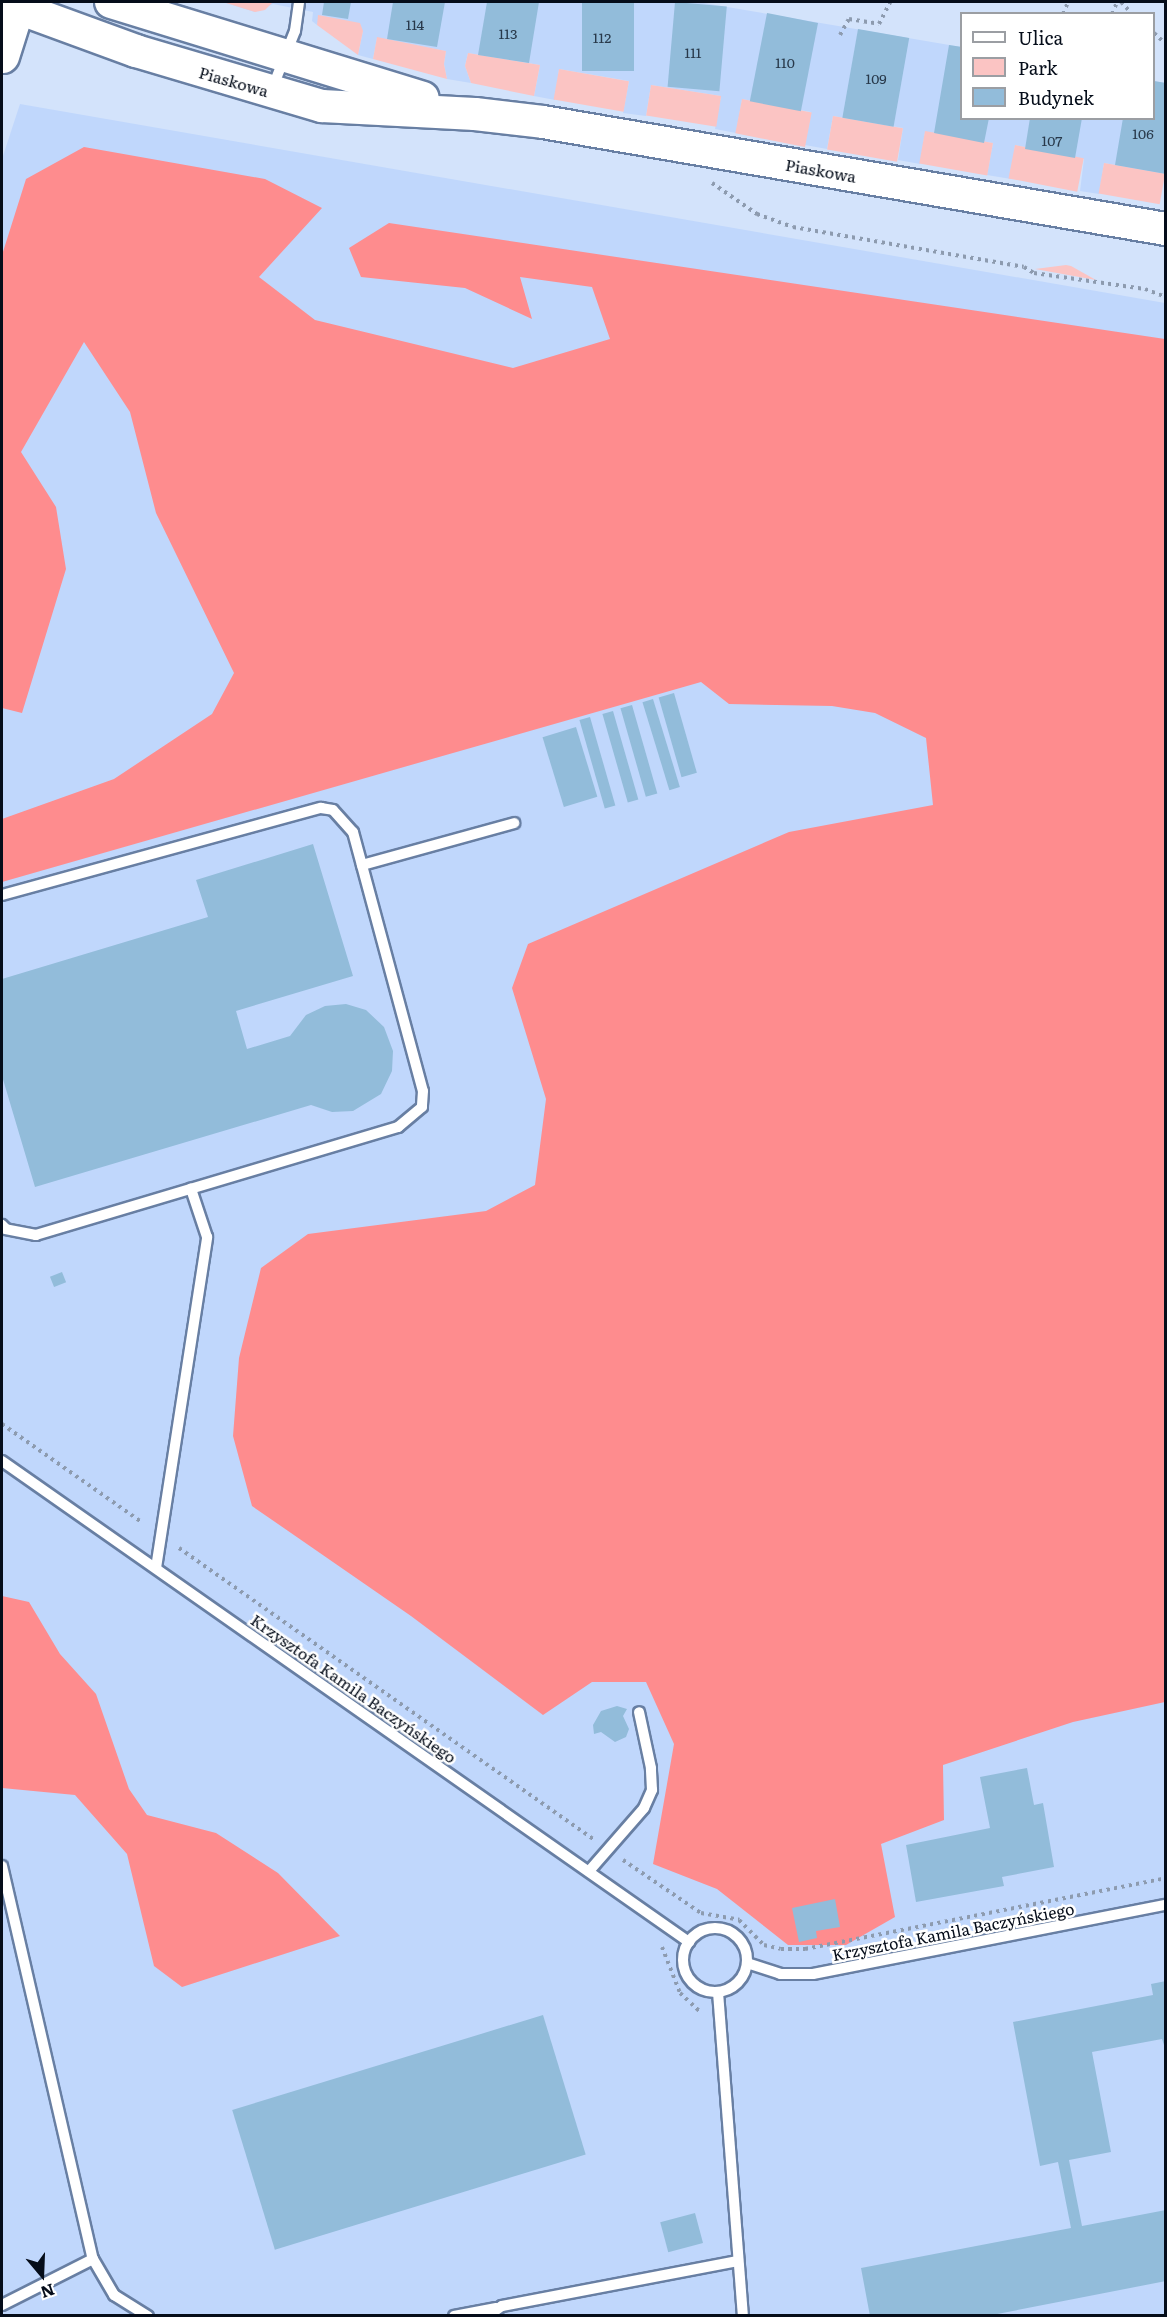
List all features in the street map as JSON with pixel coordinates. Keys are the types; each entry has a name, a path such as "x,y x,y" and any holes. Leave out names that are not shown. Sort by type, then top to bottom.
{"main road":[{"path":"2,56 12,3"}],"street":[{"name":"Piaskowa","path":"111,2 283,58 475,114"},
{"name":"Piaskowa","path":"12,3 136,51 322,106 475,114 1166,229"}],"lane":[{"path":"271,92 295,31 299,2"},
{"path":"2,895 321,808 333,810 345,819 353,832 423,1091 422,1107 398,1127 36,1235 6,1229 2,1225"},
{"path":"362,865 514,823"},
{"path":"156,1568 207,1237 191,1189"},
{"name":"Krzysztofa Kamila Baczyńskiego","path":"2,1461 590,1870 688,1942"},
{"path":"590,1870 644,1808 652,1790 651,1768 639,1712"},
{"path":"2,1866 93,2259 114,2295 148,2316"},
{"name":"Krzysztofa Kamila Baczyńskiego","path":"747,1964 780,1974 813,1974 1166,1905"},
{"path":"708,1929 731,1933 740,1941 747,1964 738,1983 718,1992 698,1988 690,1981 683,1962 688,1942 708,1929"},
{"path":"718,1992 743,2316"},
{"path":"2,2305 93,2259"},
{"path":"454,2316 738,2261"},
{"path":"488,2316 502,2307"}],"path":[{"path":"840,35 849,19 879,24 890,2"},
{"path":"702,176 757,214 786,225 1024,267 1034,273 1095,284 1106,282 1145,289 1166,297"},
{"path":"2,1424 681,1900 701,1913 739,1920 764,1945 806,1949 1166,1878"},
{"path":"681,1900 651,1938 663,1949 680,1993 695,2005 701,2016"}],"shaded area":[{"path":"223,2 698,2 960,47 960,120 1155,120 1155,81 1165,83 1165,174 1104,163 1099,194 1080,191 1084,159 1015,145 1011,179 987,175 993,143 925,132 920,164 898,160 903,128 833,116 827,149 805,145 811,112 742,99 736,133 715,129 721,96 651,85 646,116 623,113 629,81 559,69 555,100 534,96 540,65 468,53 465,66 471,83 447,79 444,64 446,51 377,38 373,59 358,55 363,31 319,19 317,25 312,21 313,12 273,4 255,12"},
{"path":"20,104 1165,303 1165,2315 2,2316 2,159"},
{"path":"84,147 265,179 322,208 259,277 315,320 513,368 610,339 592,287 520,277 532,319 465,288 361,277 349,248 389,223 1165,339 1165,1702 1073,1722 943,1765 944,1820 881,1844 895,1917 846,1945 788,1945 717,1889 653,1864 674,1744 646,1682 592,1682 543,1715 411,1616 252,1506 233,1436 239,1358 261,1268 308,1234 486,1211 535,1185 546,1099 512,988 528,944 789,832 933,805 926,738 875,713 832,706 729,704 701,682 2,882 2,819 114,779 212,714 234,673 156,513 130,412 84,342 21,452 56,507 66,569 22,713 2,708 2,255 26,179"},
{"path":"2,1596 29,1602 60,1654 96,1694 129,1789 147,1815 216,1833 278,1873 340,1936 182,1987 154,1966 127,1854 75,1795 2,1788"}],"green space":[{"path":"223,2 273,2 265,10 255,12"},
{"path":"318,15 360,23 363,31 358,55 317,25"},
{"path":"377,37 446,51 444,64 447,79 373,59"},
{"path":"468,53 540,65 534,96 471,83 465,66"},
{"path":"559,69 629,81 624,112 554,100"},
{"path":"651,85 721,96 716,127 646,116"},
{"path":"742,99 812,113 805,147 735,133"},
{"path":"833,116 903,128 897,162 827,149"},
{"path":"925,131 993,143 987,175 919,163"},
{"path":"1015,145 1084,158 1077,192 1009,178"},
{"path":"1104,163 1165,174 1160,204 1099,194"},
{"path":"1071,266 1096,280 1035,269"}],"building":[{"path":"324,2 351,2 348,19 322,15"},
{"path":"393,2 445,2 437,47 387,39"},
{"path":"487,2 539,2 529,63 478,55"},
{"path":"582,2 634,2 634,71 582,71"},
{"path":"675,2 727,7 719,91 668,87"},
{"path":"767,13 818,23 801,111 750,101"},
{"path":"858,29 909,38 894,127 842,118"},
{"path":"949,45 960,47 960,120 989,120 984,143 934,133"},
{"path":"1155,81 1166,83 1166,174 1115,165 1123,120 1155,120"},
{"path":"1030,120 1082,120 1075,158 1025,149"},
{"path":"674,693 697,773 681,777 659,697"},
{"path":"653,699 680,787 669,790 642,702"},
{"path":"632,705 657,793 646,797 620,708"},
{"path":"613,711 638,799 628,802 602,714"},
{"path":"590,717 615,805 605,808 579,720"},
{"path":"576,727 597,797 564,807 543,737"},
{"path":"313,844 353,976 236,1011 247,1049 290,1036 306,1015 325,1006 346,1004 366,1010 384,1027 393,1051 392,1071 381,1094 353,1111 332,1112 311,1105 35,1187 2,1076 2,979 208,917 196,880"},
{"path":"62,1272 66,1282 54,1287 50,1277"},
{"path":"617,1706 627,1709 623,1716 629,1729 626,1737 615,1742 601,1732 594,1734 593,1725 601,1711"},
{"path":"1027,1768 1034,1805 1043,1803 1054,1867 1002,1877 1004,1886 916,1902 906,1845 990,1828 980,1777"},
{"path":"835,1899 840,1927 816,1931 817,1938 799,1942 792,1908"},
{"path":"1166,1981 1166,2051 1162,2039 1092,2052 1111,2152 1069,2160 1082,2226 1166,2210 1166,2281 987,2316 870,2316 861,2268 1071,2228 1058,2162 1040,2166 1013,2022 1153,1995 1151,1984"},
{"path":"543,2015 586,2155 275,2250 232,2110"},
{"path":"695,2213 703,2243 668,2252 660,2222"}]}
